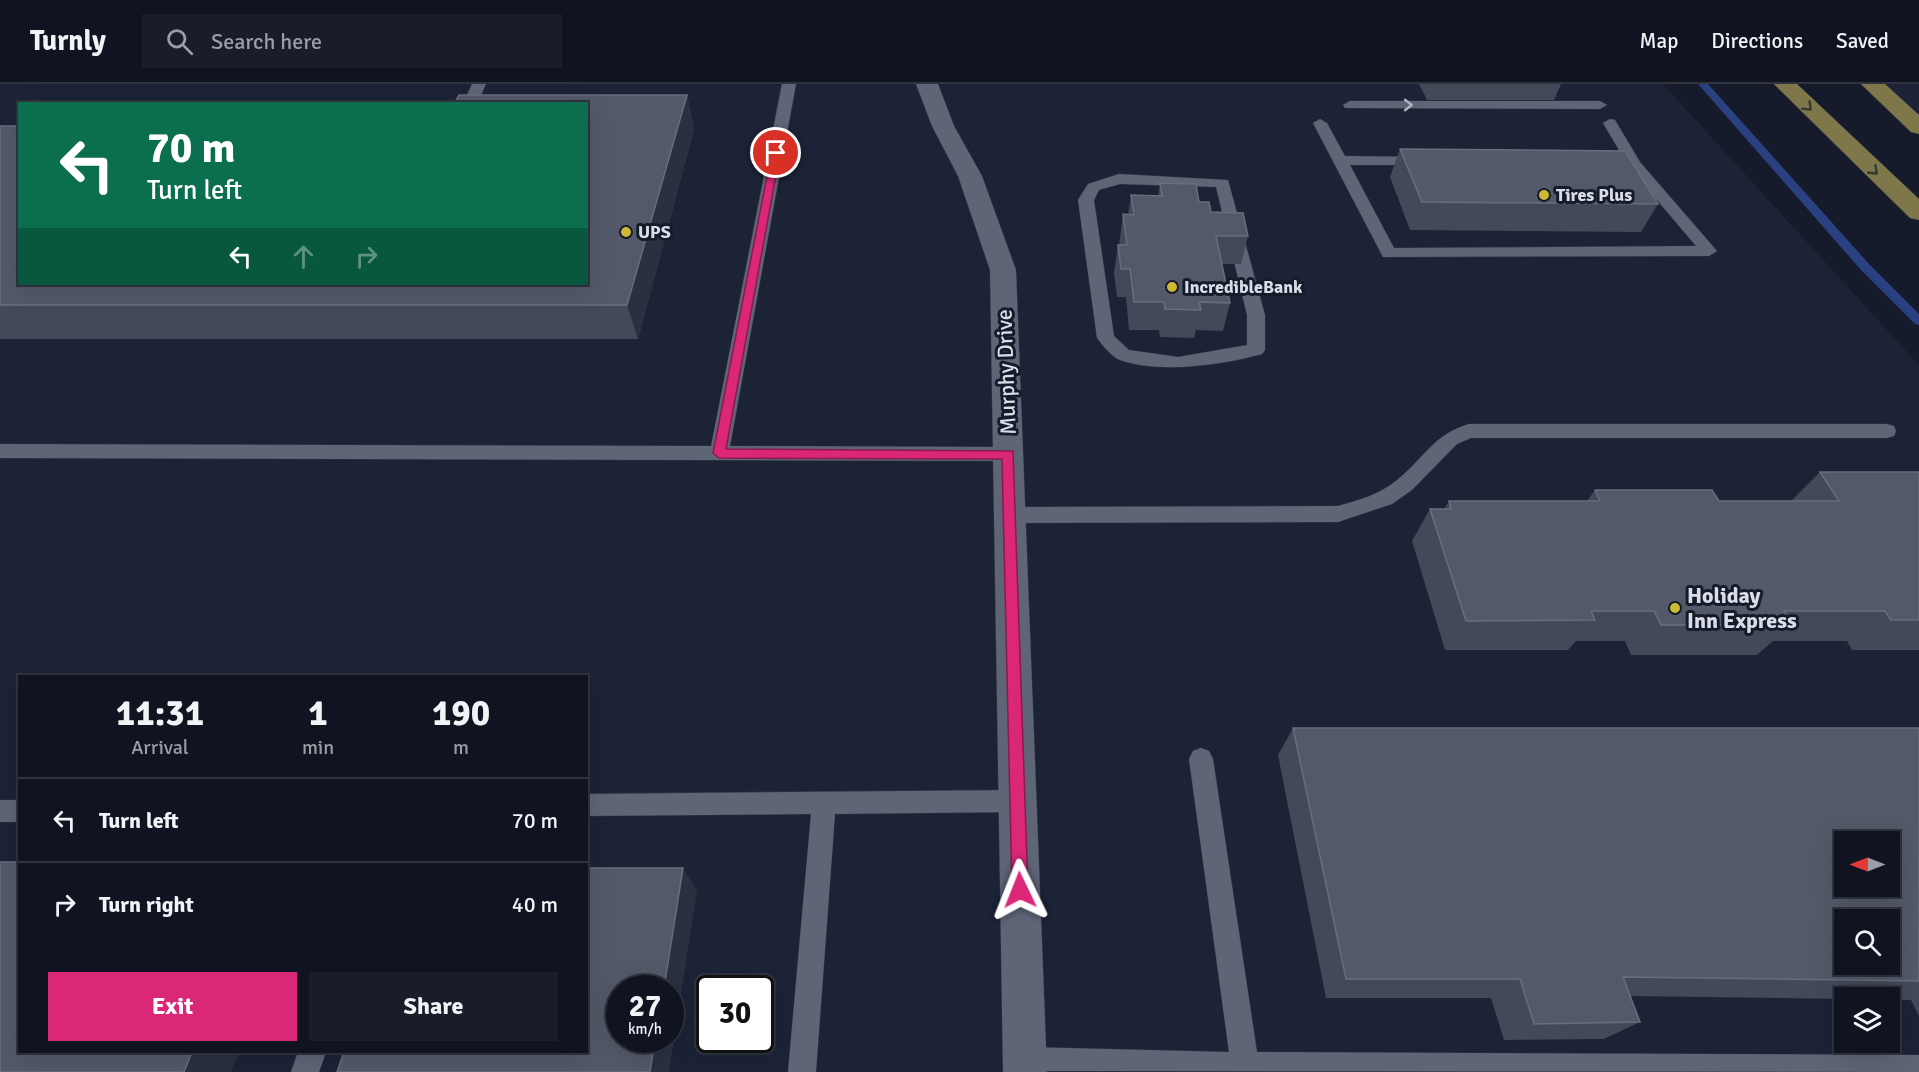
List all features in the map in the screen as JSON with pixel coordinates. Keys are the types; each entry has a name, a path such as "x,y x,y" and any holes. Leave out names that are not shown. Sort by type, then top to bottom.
{"main road":[{"path":"1785,84 1919,213"},
{"path":"1872,84 1919,127"}],"street":[{"name":"Murphy Drive","path":"927,84 943,126 970,176 1003,270 1025,1067"}],"lane":[{"path":"471,102 479,84"},
{"path":"719,453 789,84"},
{"path":"1350,105 1600,105"},
{"path":"1320,123 1389,253 1709,251 1628,164 1610,123"},
{"path":"1338,160 1445,161"},
{"path":"1119,179 1223,183 1256,315 1256,350 1178,363 1124,355 1106,338 1086,200 1093,186 1119,179"},
{"path":"1010,515 1338,514 1385,499 1405,485 1450,439 1469,431 1887,431"},
{"path":"0,451 1008,454"},
{"path":"1201,759 1245,1069"},
{"path":"588,805 1018,801"},
{"path":"802,1072 824,802"},
{"path":"0,811 18,811"},
{"path":"305,1072 312,1053"},
{"path":"1025,1067 1919,1069"}],"shaded area":[{"path":"0,84 1663,84 1919,365 1919,1072 0,1072"},
{"path":"1872,84 1919,84 1919,127"}],"building":[{"path":"459,95 687,95 627,305 0,305 0,126 18,126 18,285 588,285 588,102 455,102"},
{"path":"1400,149 1625,151 1658,204 1422,202"},
{"path":"1160,183 1196,184 1199,202 1209,202 1211,212 1243,213 1248,236 1216,236 1230,303 1199,302 1201,310 1165,309 1164,302 1134,302 1130,269 1121,269 1118,245 1127,245 1123,214 1134,215 1131,195 1162,196"},
{"name":"Holiday Inn Express","path":"1820,472 1919,472 1919,620 1891,620 1885,611 1784,611 1792,625 1661,625 1654,611 1591,611 1595,620 1466,621 1430,509 1451,509 1449,501 1600,501 1595,490 1712,490 1719,501 1839,501"},
{"path":"1293,728 1919,728 1919,981 1623,977 1640,1022 1534,1024 1520,979 1346,979"},
{"path":"0,862 18,862 18,1053 192,1053 184,1072 0,1072"},
{"path":"588,868 683,868 666,975 606,975 606,1053 653,1053 650,1072 337,1072 344,1053 588,1053"}],"waterway":[{"path":"1703,84 1865,267 1919,321"}],"place":[{"name":"Tires Plus","path":"1544,195"},
{"name":"UPS","path":"626,232"},
{"name":"IncredibleBank","path":"1172,287"},
{"name":"Holiday Inn Express","path":"1675,608"}],"route":[{"path":"776,153 719,453 1008,454 1020,890"}]}
